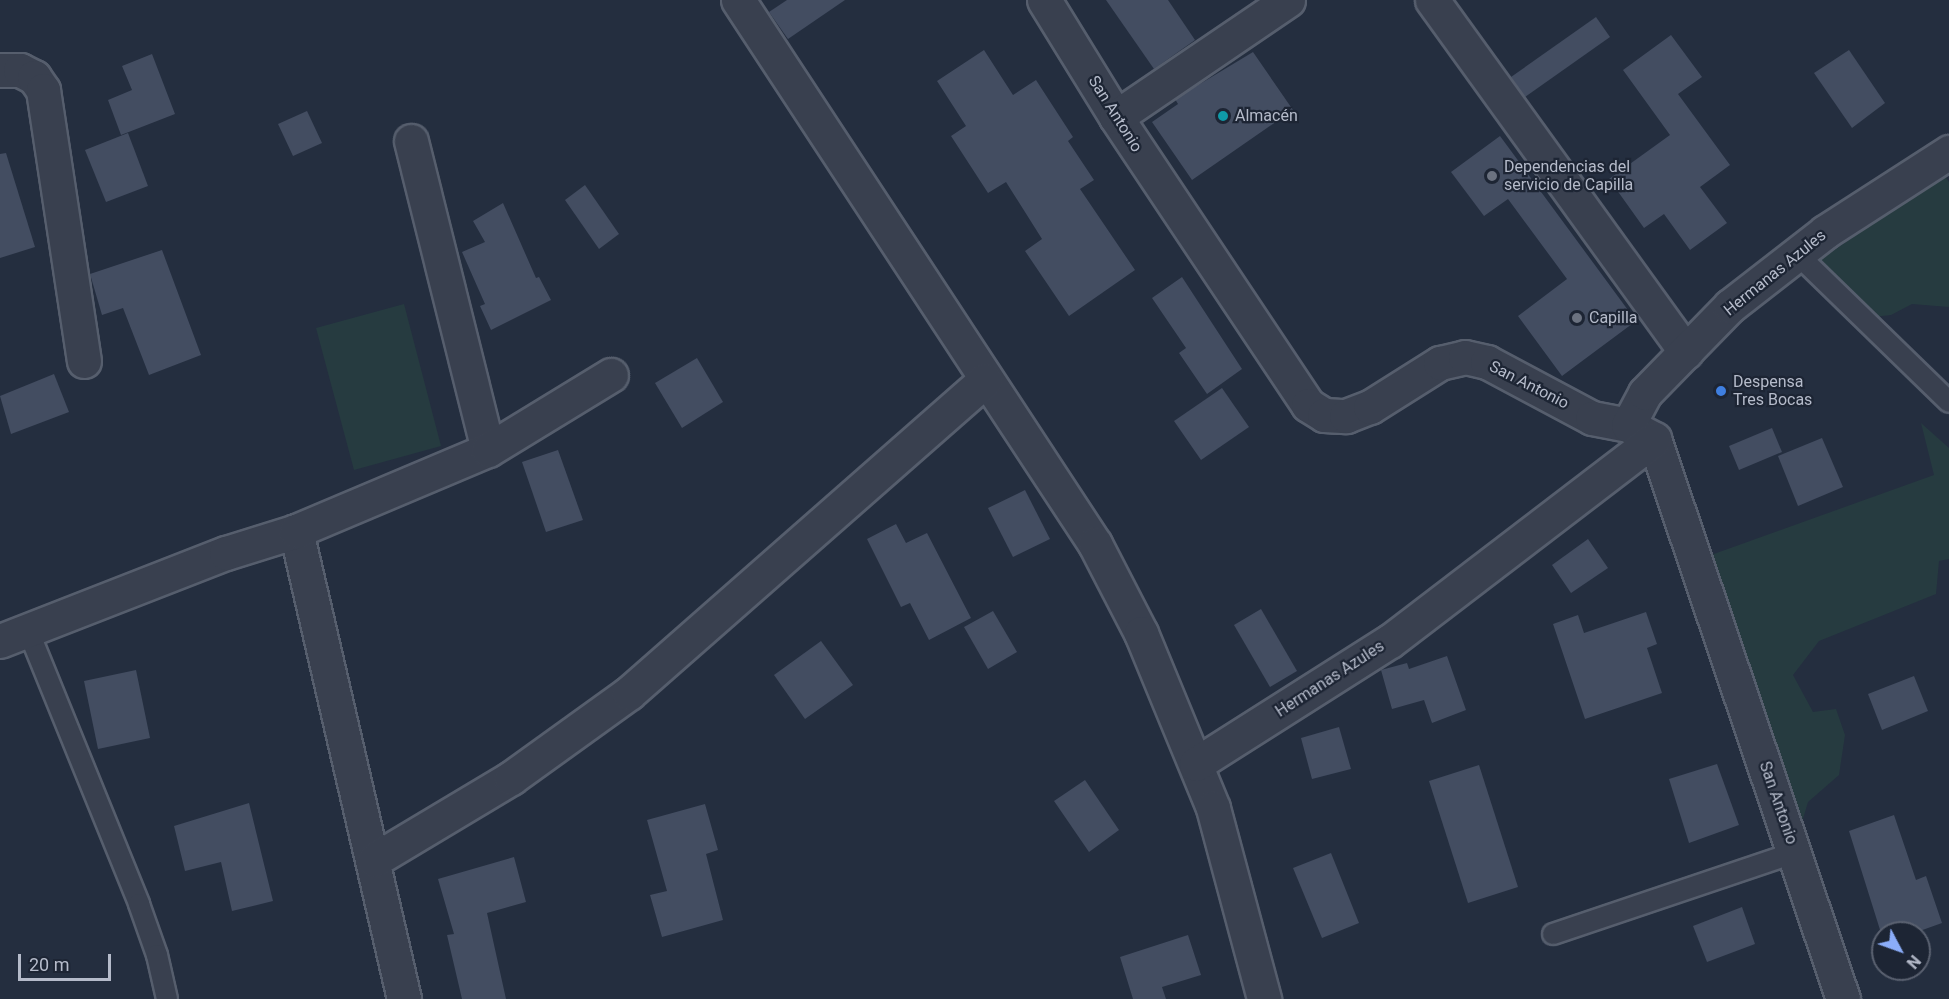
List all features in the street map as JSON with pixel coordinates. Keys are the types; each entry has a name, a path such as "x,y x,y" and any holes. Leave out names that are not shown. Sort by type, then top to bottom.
{"street":[{"path":"738,0 985,380 1019,424 1095,544 1141,633 1213,808 1264,999"},
{"name":"San Antonio","path":"1044,0 1116,117 1308,405 1324,414 1346,416 1370,407 1440,363 1465,357 1487,362 1592,418 1641,432 1794,853 1843,999"},
{"path":"1116,117 1288,0"},
{"path":"1432,0 1686,352"},
{"path":"0,70 20,70 34,77 43,90 84,361"},
{"path":"411,141 488,450"},
{"name":"Hermanas Azules","path":"1196,764 1390,641 1641,432 1645,393 1730,306 1797,254 1949,152"},
{"path":"14,635 226,553 296,531 488,450 611,375"},
{"path":"374,860 511,778 629,693 985,380"},
{"path":"296,531 374,860 404,999"}],"lane":[{"path":"1797,254 1949,402"},
{"path":"14,635 139,904 157,955 166,999"},
{"path":"1553,934 1794,853"}],"green space":[{"path":"1944,175 1949,182 1949,307 1912,304 1891,315 1864,318 1811,266"},
{"path":"404,304 441,446 354,470 316,328"},
{"path":"1921,423 1949,448 1949,559 1939,561 1936,594 1819,641 1793,675 1813,712 1836,709 1845,735 1839,775 1808,802 1800,829 1711,555 1934,475"}],"building":[{"path":"787,0 845,0 788,39 769,12"},
{"path":"1106,0 1168,0 1195,40 1154,69"},
{"path":"1596,17 1610,37 1525,97 1511,77"},
{"path":"1671,35 1702,77 1678,94 1730,165 1700,187 1727,223 1690,250 1664,214 1644,228 1609,179 1670,135 1623,70"},
{"path":"984,50 1013,95 1036,80 1073,137 1068,141 1094,180 1080,189 1135,270 1069,316 1025,251 1042,239 1006,182 988,193 951,136 966,126 937,81"},
{"path":"1849,50 1885,103 1852,128 1814,73"},
{"name":"Almacén","path":"1253,52 1293,110 1192,180 1152,122 1178,104 1175,99"},
{"path":"152,54 175,114 121,135 108,100 132,90 122,66"},
{"path":"307,111 322,143 293,156 278,124"},
{"path":"128,133 148,186 106,202 85,150"},
{"path":"1500,136 1636,321 1562,376 1518,316 1567,279 1508,199 1484,216 1451,172"},
{"path":"6,153 35,247 0,258 0,154"},
{"path":"585,185 619,234 599,249 565,200"},
{"path":"503,203 536,278 539,277 551,300 491,330 480,306 485,304 462,252 485,242 473,221"},
{"path":"162,250 201,355 149,375 123,308 102,315 90,274"},
{"path":"1182,277 1242,369 1207,394 1179,353 1186,348 1152,298"},
{"path":"697,358 723,402 682,428 655,383"},
{"path":"54,374 69,412 11,434 0,396"},
{"path":"1222,388 1249,427 1201,460 1174,421"},
{"path":"1772,428 1782,452 1739,470 1729,446"},
{"path":"1822,438 1843,487 1798,506 1778,456"},
{"path":"558,450 583,520 546,532 522,462"},
{"path":"1025,490 1050,539 1013,557 988,508"},
{"path":"896,524 906,543 927,533 971,618 929,640 910,603 901,607 867,539"},
{"path":"1588,539 1608,568 1571,593 1552,565"},
{"path":"1261,609 1297,671 1270,687 1234,625"},
{"path":"993,611 1017,652 988,669 964,627"},
{"path":"1646,612 1657,644 1647,648 1662,693 1585,719 1553,624 1578,615 1584,633"},
{"path":"821,641 853,685 805,719 774,675"},
{"path":"1447,656 1466,710 1432,723 1424,700 1392,709 1381,670 1407,663 1409,669"},
{"path":"136,670 150,738 98,749 84,681"},
{"path":"1914,676 1928,711 1882,730 1868,694"},
{"path":"1339,727 1351,769 1312,779 1301,738"},
{"path":"1717,764 1739,825 1689,843 1669,779"},
{"path":"1479,765 1518,887 1468,903 1429,781"},
{"path":"1085,780 1119,830 1089,852 1054,801"},
{"path":"249,803 273,901 232,911 221,862 185,871 174,826"},
{"path":"705,804 718,850 706,854 723,920 662,937 650,895 667,891 647,820"},
{"path":"1894,815 1916,880 1926,876 1942,923 1931,927 1931,921 1877,921 1849,831"},
{"path":"1331,853 1359,923 1322,938 1293,868"},
{"path":"514,857 526,902 487,913 506,999 462,999 447,935 454,934 438,879"},
{"path":"1742,907 1755,944 1707,962 1693,926"},
{"path":"1188,935 1201,975 1162,987 1166,999 1133,999 1120,957"}],"place":[{"name":"Almacén","path":"1223,116"},
{"name":"Dependencias del servicio de Capilla","path":"1492,176"},
{"name":"Capilla","path":"1577,318"},
{"name":"Despensa Tres Bocas","path":"1721,391"}]}
